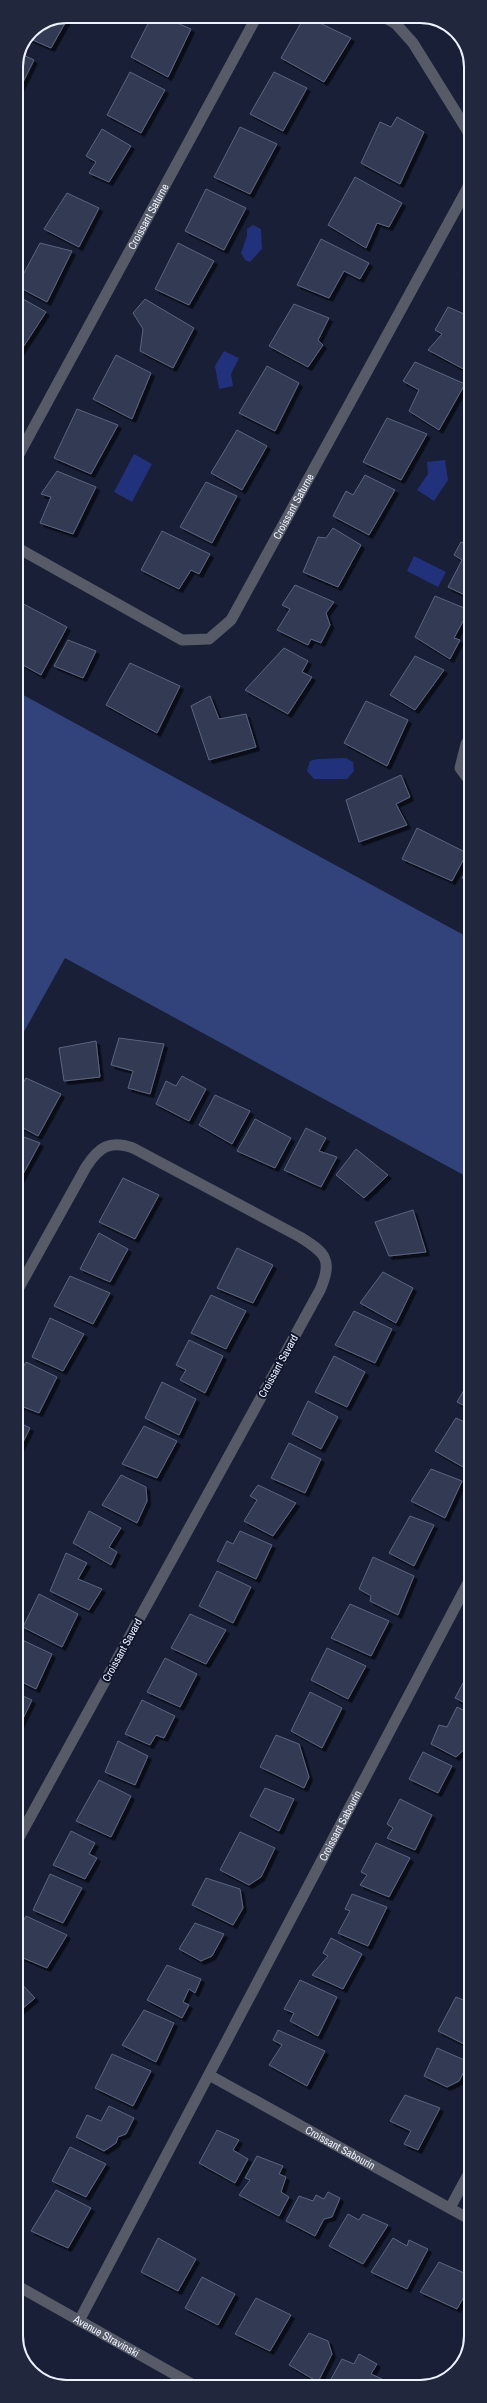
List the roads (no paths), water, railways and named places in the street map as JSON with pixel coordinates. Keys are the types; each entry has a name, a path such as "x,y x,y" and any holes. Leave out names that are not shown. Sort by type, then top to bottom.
{"street":[{"name":"Croissant Saturne","path":"23,447 253,23"},
{"path":"394,23 412,43 464,125"},
{"name":"Croissant Saturne","path":"23,551 182,640 209,639 231,620 464,194"},
{"path":"464,752 460,768 464,773"},
{"name":"Croissant Savard","path":"23,1280 86,1167 101,1149 110,1144 121,1144 133,1148 300,1237 319,1250 325,1258 327,1266 326,1276 320,1290 23,1830"},
{"name":"Croissant Sabourin","path":"79,2321 464,1590"},
{"name":"Croissant Sabourin","path":"209,2075 464,2216"},
{"path":"450,2208 464,2182"},
{"name":"Avenue Stravinski","path":"23,2289 184,2380"}]}
